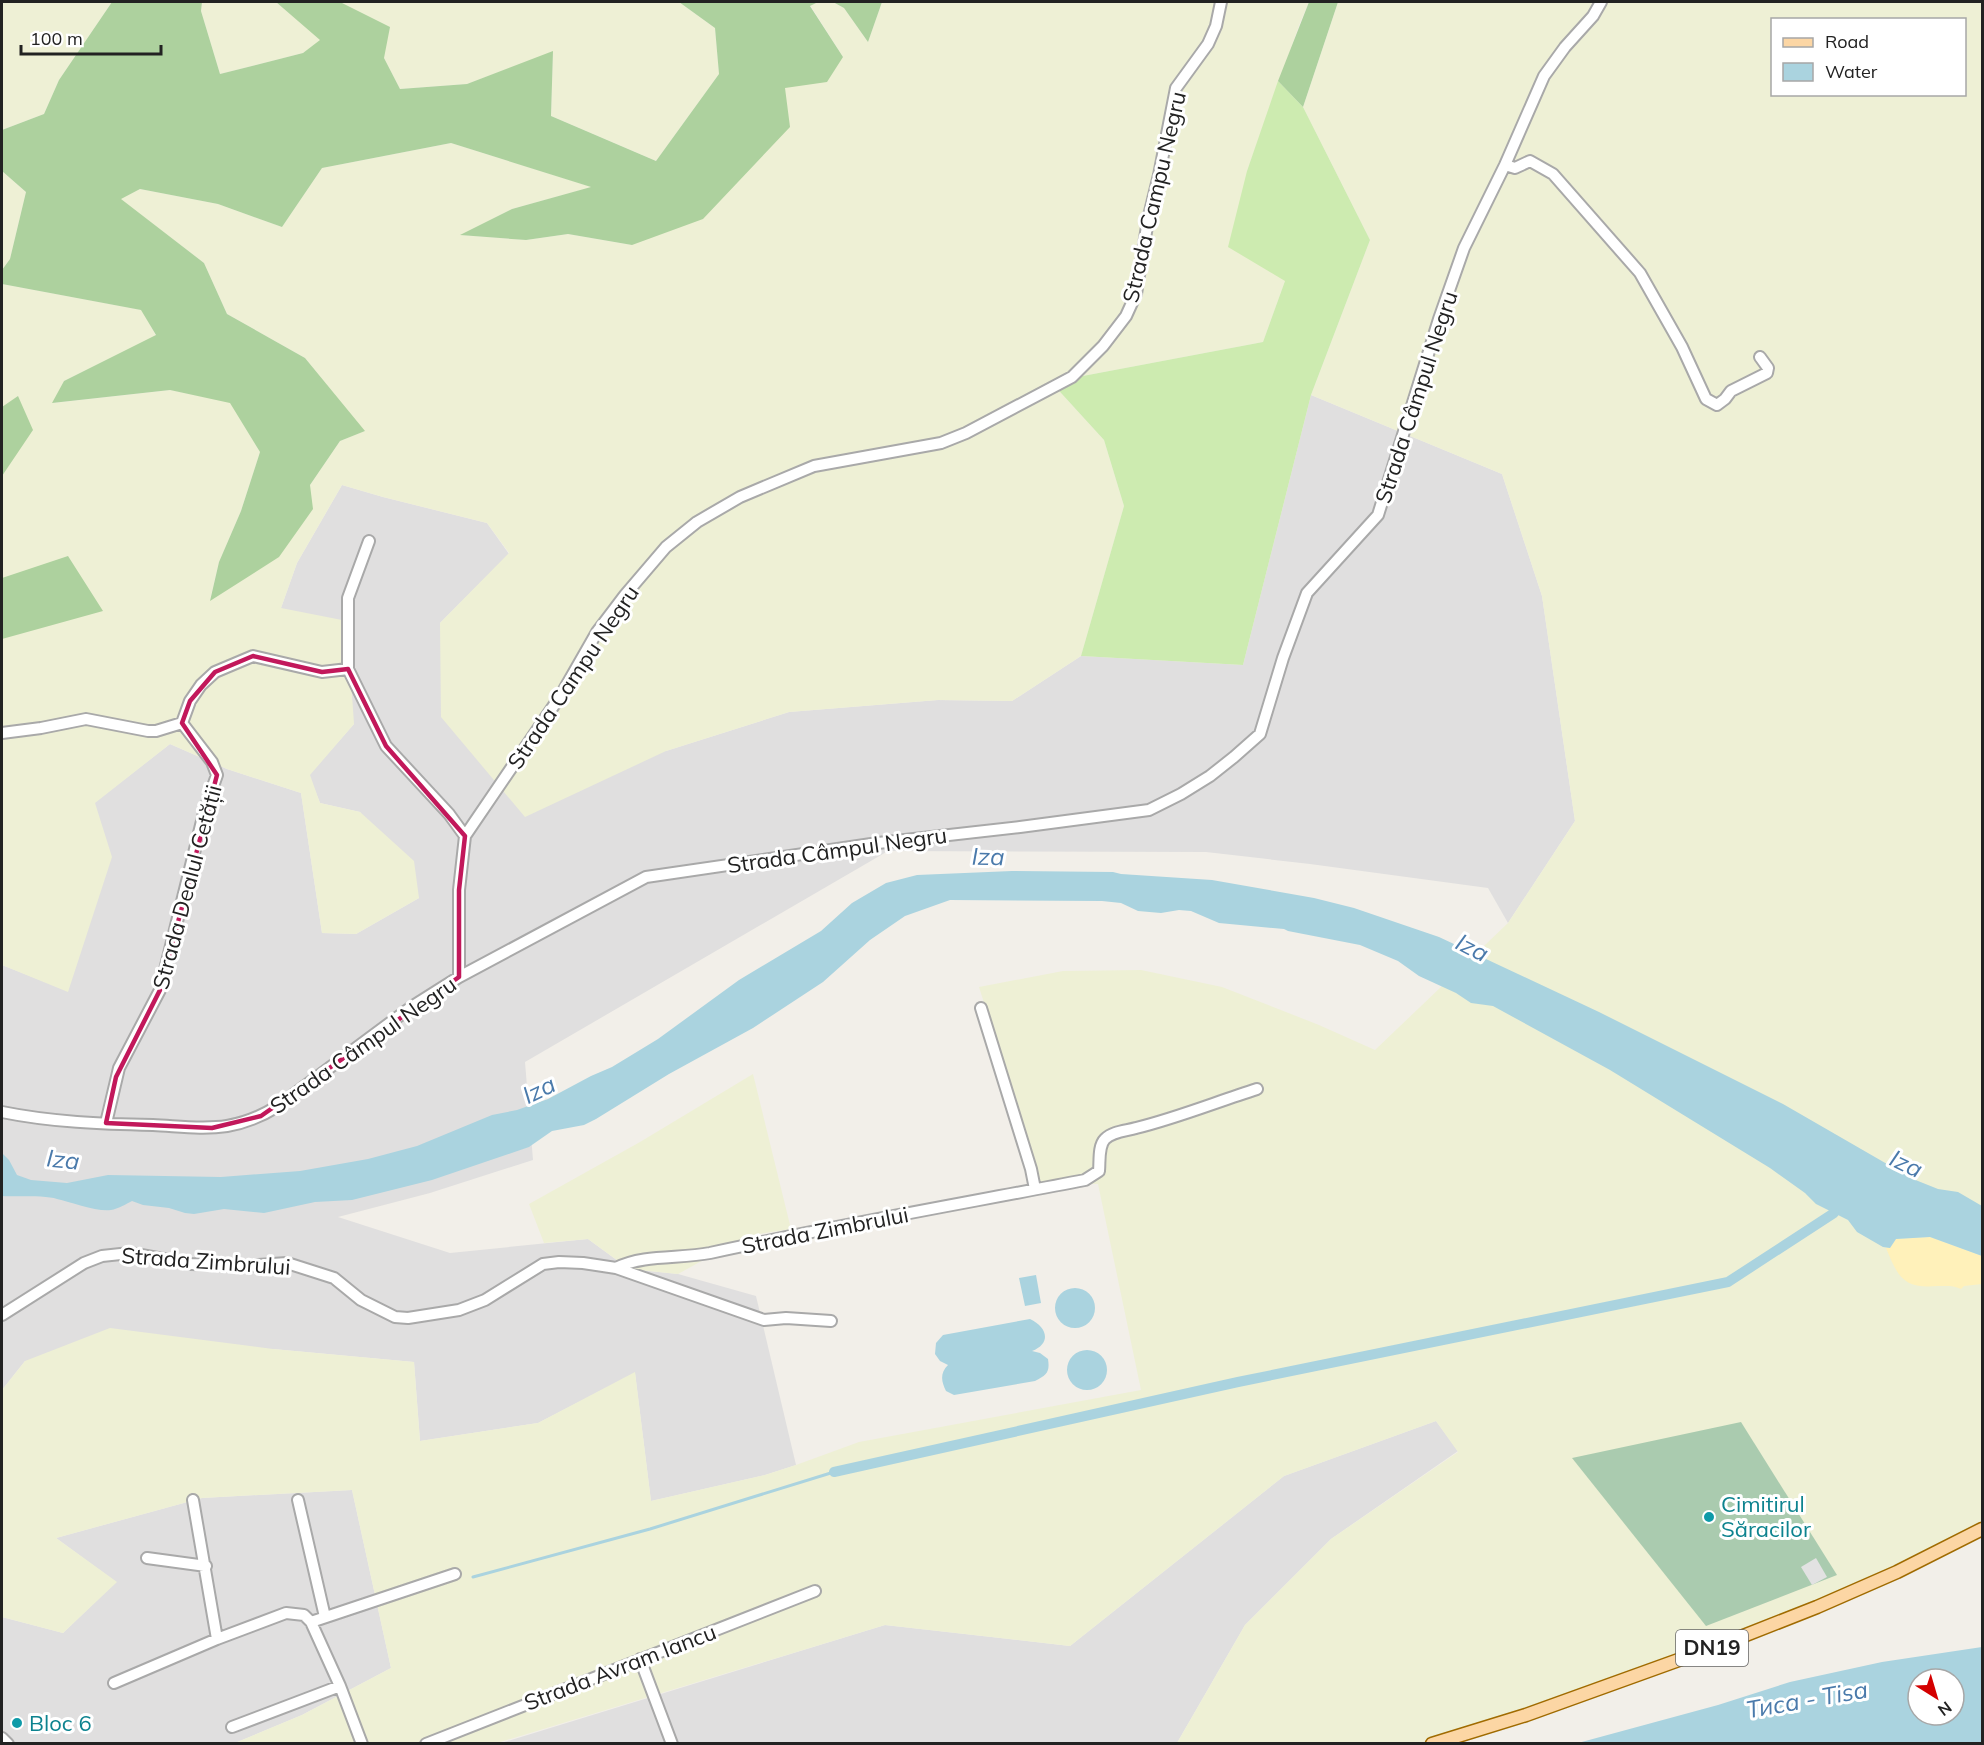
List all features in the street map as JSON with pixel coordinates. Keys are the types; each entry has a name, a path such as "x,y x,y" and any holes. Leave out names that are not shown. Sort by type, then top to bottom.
{"main road":[{"name":"DN19","path":"1432,1743 1526,1715 1733,1640 1887,1576 1983,1529"}],"street":[{"name":"Strada Campu Negru","path":"459,977 459,890 465,836 561,695 597,632 666,547 697,522 740,497 814,466 941,443 966,433 1072,377 1126,316 1136,294 1148,220 1176,88 1208,44 1216,26 1221,2"},
{"name":"Strada Câmpul Negru","path":"2,1112 38,1119 212,1128 253,1119 278,1106 410,1008 459,977 646,877 878,843 1149,810 1181,795 1210,776 1260,734 1283,658 1307,593 1378,515 1439,319 1464,248 1505,165 1544,75 1593,16 1601,2"},
{"path":"1505,165 1515,168 1530,161 1553,174 1619,248 1652,291 1682,347 1701,390 1711,403 1717,405 1731,391 1767,373 1767,368 1760,357"},
{"path":"369,541 348,598 348,669 386,746 465,836"},
{"path":"2,733 86,719 156,731 182,723 190,701 201,685 215,672 253,656 322,672 348,669"},
{"name":"Strada Dealul Cetății","path":"106,1123 119,1068 160,990 206,809 217,775 212,762 182,723"},
{"path":"981,1008 1031,1169 1035,1189"},
{"name":"Strada Zimbrului","path":"616,1268 628,1262 704,1254 761,1241 1085,1180 1099,1171 1101,1146 1113,1134 1175,1119 1204,1106 1257,1089"},
{"name":"Strada Zimbrului","path":"2,1315 84,1263 118,1253 139,1254 191,1264 245,1266 287,1263 334,1278 361,1300 395,1317 408,1318 459,1310 485,1300 543,1264 559,1262 616,1268 764,1320 786,1318 831,1321"},
{"path":"193,1500 217,1639"},
{"path":"298,1500 325,1617"},
{"path":"147,1558 206,1566"},
{"path":"311,1622 455,1574"},
{"name":"Strada Avram Iancu","path":"426,1743 815,1591"},
{"path":"114,1683 217,1639 286,1613 304,1615 311,1622 340,1686 362,1743"},
{"path":"640,1659 672,1743"},
{"path":"232,1727 340,1686"},
{"path":"2,1738 8,1743"}],"highlighted area":[{"path":"253,656 322,672 348,669 386,746 465,836 459,890 459,977 261,1116 212,1128 106,1123 116,1077 160,990 217,775 182,723 190,701 215,672"}],"shaded area":[{"path":"1311,395 1502,474 1542,596 1575,821 1508,923 1488,888 1310,864 1206,852 888,851 525,1062 533,1160 430,1193 338,1217 450,1253 588,1239 629,1269 678,1274 756,1296 796,1465 765,1475 651,1501 635,1373 538,1423 420,1441 414,1362 273,1349 25,1361 2,1390 2,965 68,991 94,803 170,744 227,769 301,793 322,933 356,934 419,898 360,812 320,803 309,775 354,724 281,608 297,563 342,485 487,523 509,554 440,623 666,751 789,712 938,700 1012,701 1081,656 1243,665"},
{"path":"1436,1421 1458,1451 1331,1539 1245,1625 1177,1743 498,1744 885,1625 1070,1646 1284,1476"},
{"path":"352,1490 391,1668 302,1715 235,1743 2,1743 2,1617 63,1633 116,1582 56,1538 202,1498"},
{"path":"1816,1558 1827,1577 1812,1585 1801,1567"}],"green space":[{"path":"2,2 112,2 59,80 44,114 2,130"},
{"path":"112,2 202,2 201,11 220,74 303,53 320,40 276,2 340,2 390,27 384,58 400,89 467,84 553,51 551,116 656,161 719,74 715,28 679,2 818,2 810,6 843,57 827,82 785,88 790,127 703,219 632,245 568,234 526,240 460,235 512,209 591,187 451,143 322,168 282,227 218,204 140,189 121,199 204,263 227,314 305,358 365,431 340,441 310,485 313,509 279,557 210,601 219,562 241,511 260,452 230,403 170,390 52,403 64,381 156,335 141,310 2,284 2,270 10,259 26,192 2,171 2,130 44,114 59,80"},
{"path":"202,2 276,2 321,40 303,53 220,74 201,11"},
{"path":"340,2 679,2 715,28 719,74 656,161 551,116 553,52 467,84 400,89 384,58"},
{"path":"818,2 833,2 844,8 868,42 882,2 1309,2 1247,171 1285,281 1263,342 1051,382 1104,440 1124,506 1081,656 1012,701 938,700 789,712 666,751 525,817 441,717 440,623 509,553 487,523 342,485 297,563 281,608 347,621 354,724 310,775 320,803 360,812 414,861 419,898 356,934 322,933 301,793 227,769 170,744 95,803 112,857 68,992 2,965 2,284 142,310 156,336 64,381 53,403 170,390 230,402 260,452 241,511 219,562 210,600 310,485 340,441 364,431 305,358 227,314 204,263 120,199 140,189 218,204 282,227 322,168 451,143 592,187 512,209 462,235 526,240 568,234 632,245 785,88 843,57 810,5"},
{"path":"833,2 882,2 868,42 844,8"},
{"path":"1309,2 1338,2 1303,107 1278,81"},
{"path":"1338,2 1982,2 1982,1536 1874,1590 1594,1697 1508,1722 1455,1743 1177,1743 1245,1625 1331,1539 1458,1452 1436,1421 1284,1476 1070,1646 885,1625 497,1743 235,1743 302,1715 391,1668 352,1490 202,1498 56,1538 117,1582 63,1633 2,1617 2,1390 25,1361 110,1328 273,1349 414,1362 420,1441 538,1423 635,1372 651,1501 765,1475 859,1442 1141,1390 1098,1184 1041,1183 979,987 1063,971 1141,970 1222,987 1375,1050 1508,923 1575,821 1542,596 1502,474 1311,395 1370,240 1303,107"},
{"path":"1278,81 1303,107 1370,240 1311,395 1243,665 1081,656 1124,506 1104,440 1051,382 1263,342 1285,281 1228,247 1247,171"},
{"path":"2,171 26,192 10,259 2,270"},
{"path":"18,396 33,430 2,476 2,407"},
{"path":"68,556 103,611 2,639 2,578"},
{"path":"753,1074 791,1229 747,1236 678,1274 629,1269 588,1239 544,1243 529,1204 640,1142"},
{"name":"Cimitirul Săracilor","path":"1741,1422 1837,1575 1706,1626 1572,1458"}],"sand":[{"path":"1930,1237 1982,1256 1982,1284 1964,1286 1961,1289 1949,1286 1917,1285 1903,1279 1894,1267 1886,1248 1890,1248 1896,1239"}],"water":[{"path":"1012,871 1113,872 1212,880 1314,898 1354,908 1439,937 1599,1012 1783,1104 1913,1179 1938,1189 1958,1192 1982,1206 1982,1256 1930,1237 1896,1239 1890,1248 1883,1247 1857,1232 1848,1220 1816,1204 1805,1193 1770,1168 1610,1070 1493,1006 1471,1003 1456,993 1419,976 1398,961 1360,945 1284,929 1219,923 1191,911 1161,913 1138,911 1121,903 1102,901 950,900 905,916 870,940 823,982 753,1028 669,1074 596,1119 584,1125 552,1131 529,1147 432,1180 352,1200 315,1202 264,1213 224,1209 194,1214 132,1201 116,1209 105,1210 52,1198 2,1196 2,1153 9,1160 17,1175 31,1180 67,1183 108,1175 221,1177 300,1171 368,1159 417,1146 492,1115 517,1110 548,1099 612,1067 658,1039 739,980 821,931 852,903 886,883 917,875"},
{"path":"1036,1275 1041,1303 1025,1306 1019,1278"},
{"path":"1075,1288 1089,1294 1095,1308 1089,1322 1075,1328 1061,1322 1055,1308 1061,1294"},
{"path":"1030,1319 1040,1326 1045,1335 1043,1344 1032,1351 1048,1359 1048,1370 1045,1375 1035,1381 954,1395 946,1391 942,1377 948,1365 940,1361 935,1354 936,1343 943,1335"},
{"path":"1087,1350 1101,1356 1107,1370 1101,1384 1087,1390 1073,1384 1067,1370 1073,1356"},
{"name":"Тиса - Tisa","path":"1982,1647 1982,1743 1578,1743 1718,1705 1790,1682 1882,1662"}],"waterway":[{"path":"834,1472 1238,1382 1728,1282 1834,1213"},
{"path":"473,1577 650,1529 834,1472"}],"place":[{"name":"Cimitirul Săracilor","path":"1709,1517"},
{"name":"Bloc 6","path":"17,1723"}],"water label":[{"name":"Iza","path":"988,857"},
{"name":"Iza","path":"1472,948"},
{"name":"Iza","path":"539,1090"},
{"name":"Iza","path":"63,1160"},
{"name":"Iza","path":"1906,1164"}]}
